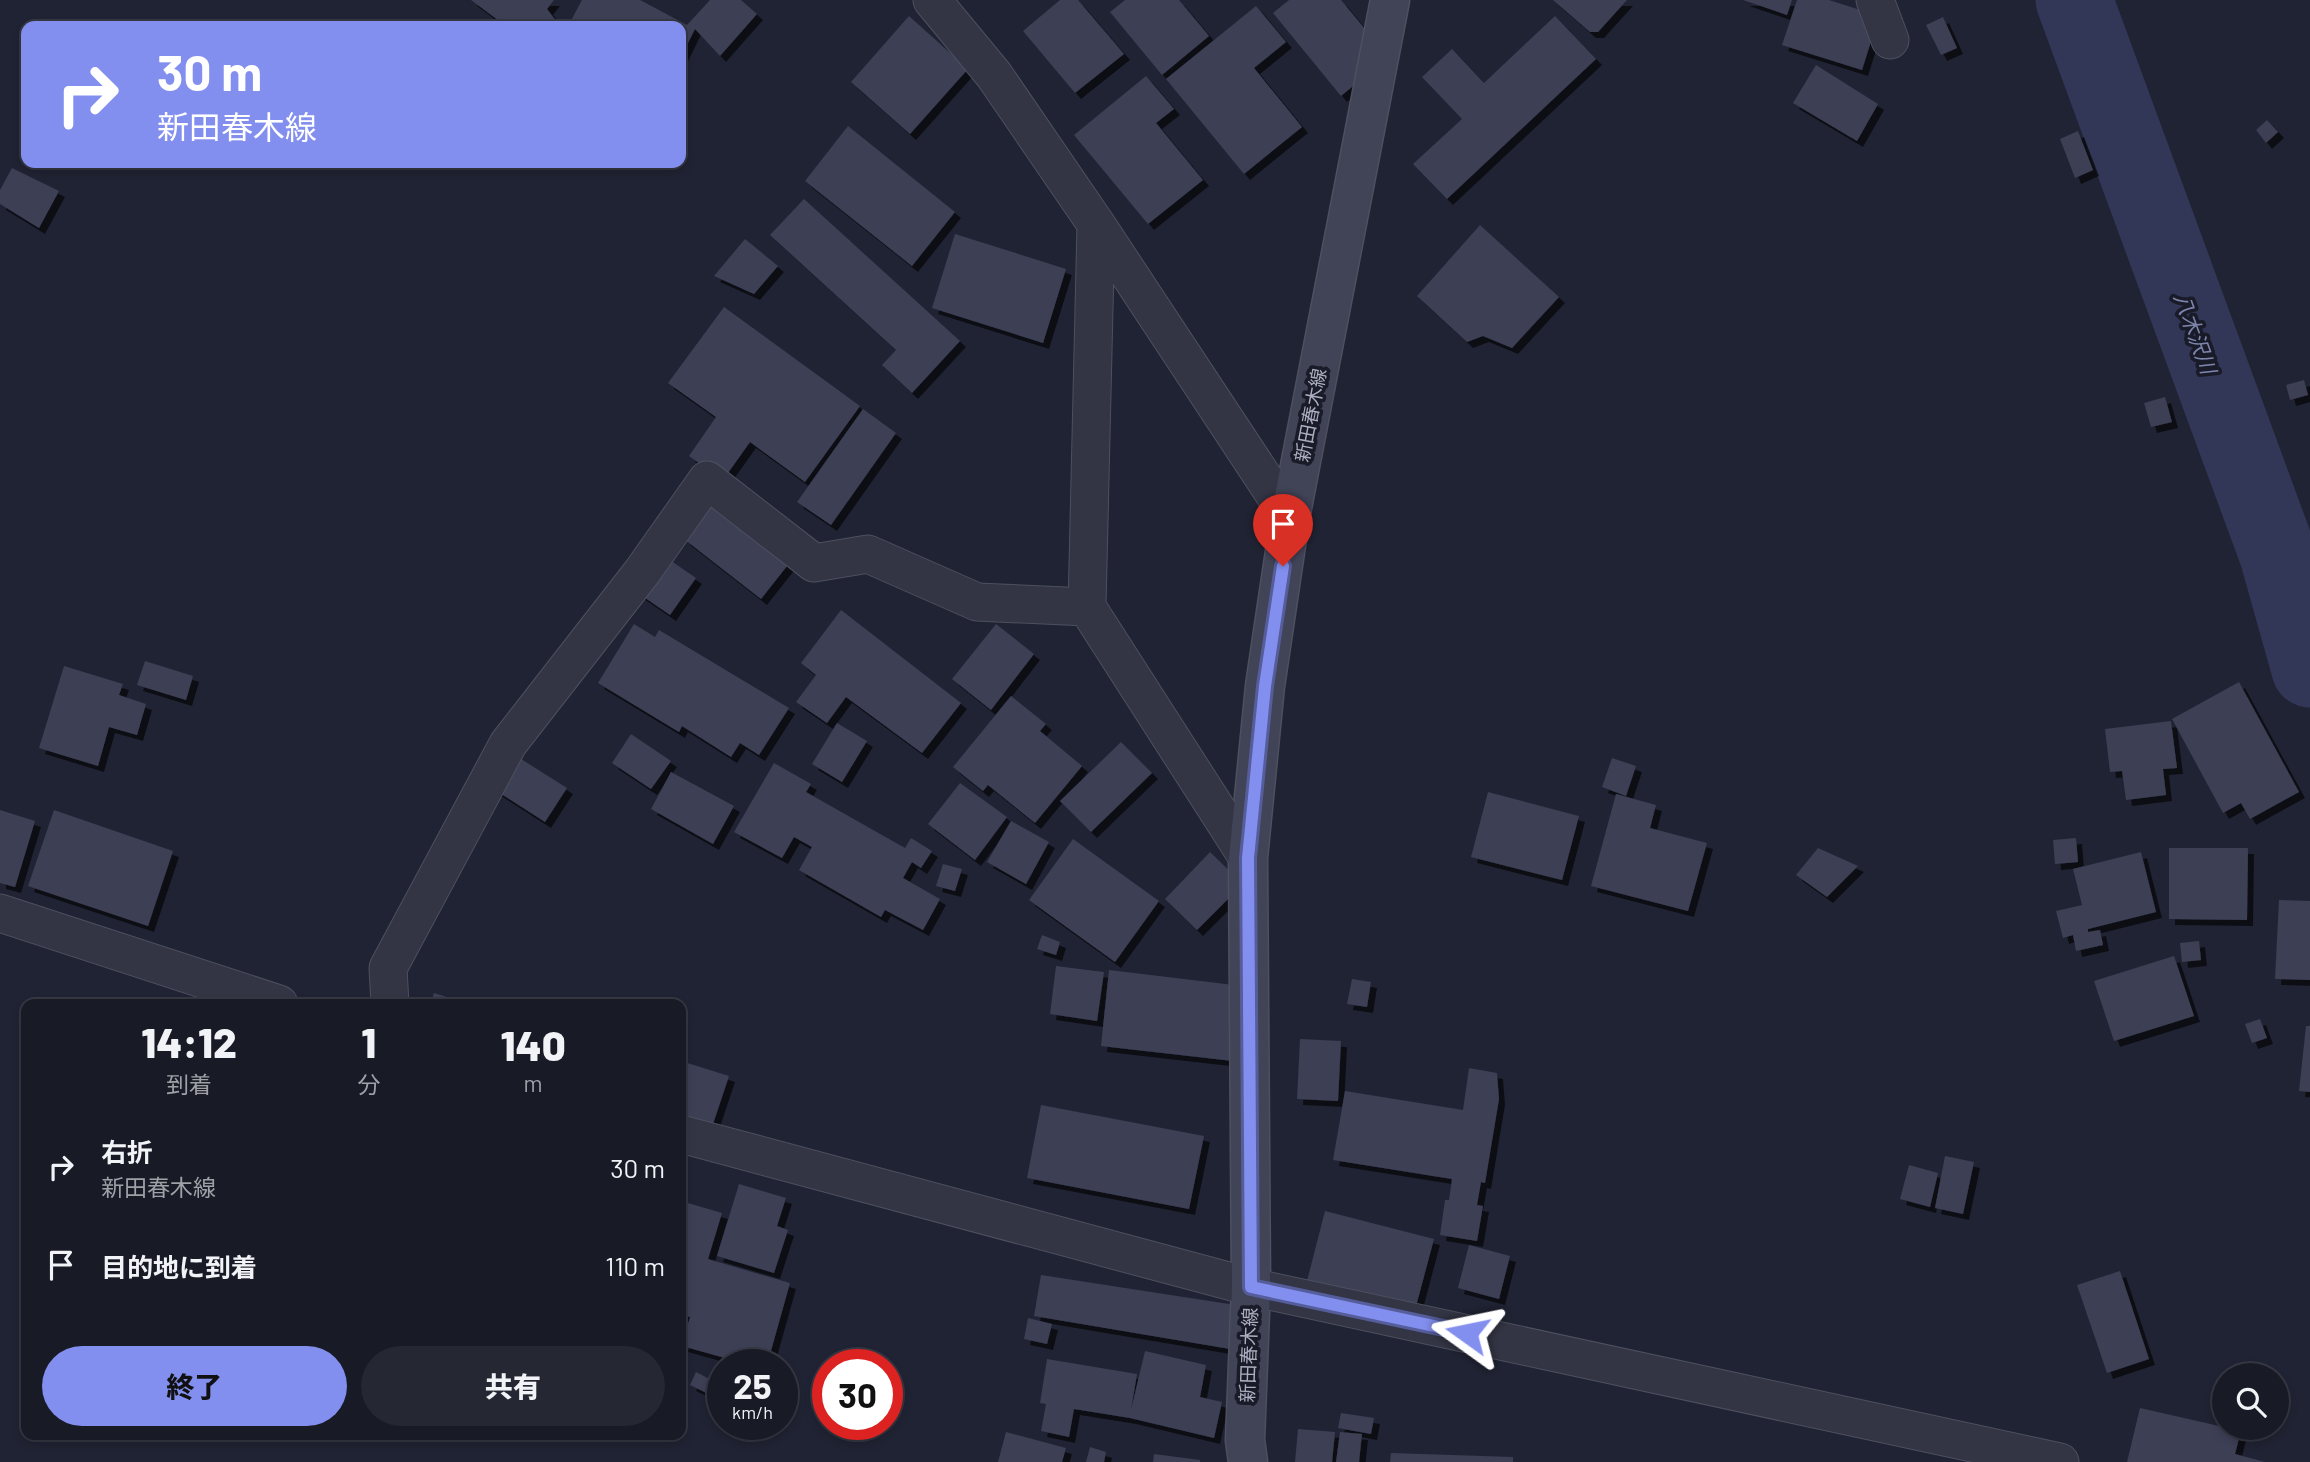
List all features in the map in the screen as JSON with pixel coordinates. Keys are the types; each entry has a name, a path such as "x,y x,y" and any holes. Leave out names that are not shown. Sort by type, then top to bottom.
{"main road":[{"name":"新田春木線","path":"1248,1462 1245,1440 1251,1287 1248,858 1265,686 1290,518 1391,0"}],"street":[{"path":"1875,0 1890,40"},
{"path":"935,1 994,75 1290,518"},
{"path":"1096,224 1087,607 1248,858"},
{"path":"390,999 388,968 508,744 642,572 707,480 814,563 868,554 977,602 1087,607"},
{"path":"0,914 264,999"},
{"path":"686,1135 1251,1287 2060,1462"}],"building":[{"path":"471,0 554,0 547,9 556,21 499,21"},
{"path":"582,0 640,0 679,21 571,21"},
{"path":"710,0 741,0 757,14 720,56 695,29 686,47 686,24"},
{"path":"1060,0 1078,0 1124,54 1075,93 1023,31"},
{"path":"1125,0 1179,0 1209,36 1162,75 1110,12"},
{"path":"1289,0 1341,0 1388,57 1341,96 1273,13"},
{"path":"1553,0 1627,0 1598,32 1590,32"},
{"path":"1743,0 1792,0 1787,15"},
{"path":"1797,0 1829,0 1879,16 1862,70 1782,45"},
{"path":"1256,6 1286,42 1254,68 1302,127 1244,174 1166,79"},
{"path":"909,16 968,69 910,134 851,82"},
{"path":"1555,16 1596,59 1447,199 1413,164 1462,119 1422,77 1452,49 1484,83"},
{"path":"1943,17 1957,48 1941,55 1926,25"},
{"path":"1816,65 1878,104 1857,141 1793,103"},
{"path":"1146,76 1174,109 1156,123 1203,180 1148,224 1074,135"},
{"path":"2267,120 2278,132 2266,143 2256,130"},
{"path":"848,126 955,212 912,266 805,181"},
{"path":"2078,131 2093,170 2075,178 2060,139"},
{"path":"12,168 59,191 39,228 0,204 0,190"},
{"path":"804,199 960,341 912,393 882,365 896,350 770,235"},
{"path":"1480,225 1559,297 1512,348 1483,336 1467,342 1417,296"},
{"path":"955,234 1066,269 1043,343 932,308"},
{"path":"745,239 778,266 754,294 714,276"},
{"path":"724,307 860,406 805,482 750,442 723,480 689,456 716,417 668,383"},
{"path":"2304,380 2308,395 2290,400 2286,385"},
{"path":"2165,397 2172,422 2151,427 2144,403"},
{"path":"863,409 896,433 831,525 797,502"},
{"path":"729,481 806,542 761,599 684,539"},
{"path":"664,556 696,578 670,615 638,593"},
{"path":"841,610 961,703 922,753 846,697 827,723 796,702 816,675 801,663"},
{"path":"634,624 655,637 659,630 789,708 759,755 740,743 731,757 682,726 679,732 598,683"},
{"path":"996,624 1034,654 991,710 952,679"},
{"path":"145,661 193,676 186,700 137,685"},
{"path":"64,666 123,684 119,695 146,704 137,735 109,727 98,766 39,748"},
{"path":"2239,682 2299,792 2250,819 2241,803 2223,813 2172,719"},
{"path":"1011,696 1046,724 1040,731 1082,766 1035,823 988,785 983,791 953,767"},
{"path":"2171,721 2177,768 2163,769 2166,795 2126,800 2122,771 2110,772 2105,729"},
{"path":"837,723 867,741 842,782 812,764"},
{"path":"631,734 671,761 651,789 612,763"},
{"path":"1121,742 1152,773 1091,832 1060,801"},
{"path":"518,757 567,788 545,822 495,790"},
{"path":"1612,758 1636,766 1626,796 1602,787"},
{"path":"774,763 811,784 806,792 905,848 911,838 932,851 921,868 912,862 903,878 940,899 923,930 885,910 881,917 799,870 812,847 794,837 782,858 734,832"},
{"path":"671,772 734,806 713,844 651,809"},
{"path":"960,783 1007,817 975,860 928,824"},
{"path":"1488,792 1579,816 1562,880 1471,857"},
{"path":"1616,794 1656,805 1650,828 1707,843 1688,911 1591,886"},
{"path":"0,810 35,821 15,887 0,883"},
{"path":"54,810 173,851 148,926 28,886"},
{"path":"1011,821 1049,842 1026,884 987,862"},
{"path":"2076,838 2078,862 2055,864 2053,840"},
{"path":"1073,839 1159,901 1115,962 1029,900"},
{"path":"1818,848 1858,866 1827,897 1796,875"},
{"path":"2169,848 2248,848 2247,920 2169,919"},
{"path":"1210,852 1243,884 1197,930 1165,899"},
{"path":"2141,852 2156,912 2088,929 2088,932 2100,930 2103,945 2076,951 2073,935 2063,938 2056,911 2082,905 2073,869"},
{"path":"943,864 962,869 955,891 936,886"},
{"path":"2279,900 2310,901 2310,980 2275,979"},
{"path":"1042,935 1060,942 1056,955 1037,949"},
{"path":"2199,941 2201,960 2182,962 2180,943"},
{"path":"2174,956 2194,1016 2114,1041 2094,981"},
{"path":"1056,966 1104,972 1097,1021 1050,1014"},
{"path":"1109,970 1242,986 1233,1061 1101,1046"},
{"path":"1352,979 1371,982 1367,1007 1347,1004"},
{"path":"434,993 453,999 432,999"},
{"path":"2260,1019 2267,1038 2252,1043 2245,1024"},
{"path":"2306,1026 2310,1026 2310,1092 2299,1091"},
{"path":"1300,1039 1341,1041 1338,1101 1297,1099"},
{"path":"686,1063 729,1076 713,1124 686,1116"},
{"path":"1469,1068 1497,1073 1499,1099 1485,1183 1481,1182 1477,1205 1483,1206 1477,1241 1440,1235 1445,1200 1449,1200 1452,1179 1333,1160 1345,1091 1463,1110"},
{"path":"1041,1105 1204,1136 1189,1209 1027,1178"},
{"path":"1945,1156 1974,1162 1963,1214 1935,1208"},
{"path":"1909,1165 1938,1173 1930,1207 1900,1199"},
{"path":"739,1184 786,1198 777,1226 788,1230 774,1273 717,1256"},
{"path":"686,1202 722,1213 708,1259 790,1283 771,1349 707,1349 707,1353 686,1347 690,1317 686,1316"},
{"path":"1325,1211 1434,1239 1415,1310 1307,1281"},
{"path":"1469,1245 1510,1256 1499,1299 1458,1288"},
{"path":"2120,1271 2149,1359 2107,1373 2077,1285"},
{"path":"1041,1275 1242,1306 1236,1350 1034,1316"},
{"path":"1028,1318 1052,1324 1047,1344 1024,1339"},
{"path":"1145,1351 1206,1365 1200,1397 1222,1402 1214,1438 1130,1418 1074,1409 1069,1437 1041,1431 1046,1404 1040,1403 1047,1359 1137,1374 1131,1410"},
{"path":"696,1372 707,1378 707,1393 690,1385"},
{"path":"2140,1408 2212,1424 2212,1440 2239,1440 2235,1454 2265,1462 2127,1462"},
{"path":"1341,1413 1374,1418 1371,1434 1338,1428"},
{"path":"1298,1429 1335,1432 1332,1462 1295,1462"},
{"path":"1006,1432 1066,1448 1062,1462 998,1462"},
{"path":"1340,1432 1362,1434 1359,1462 1336,1462"},
{"path":"1090,1447 1106,1452 1104,1462 1086,1462"},
{"path":"1391,1453 1513,1457 1513,1462 1390,1462"},
{"path":"1154,1454 1200,1460 1200,1462 1153,1462"}],"waterway":[{"name":"八木沢川","path":"2074,0 2278,555 2310,669"}],"route":[{"path":"1283,566 1265,686 1248,858 1251,1287 1467,1333"}]}
